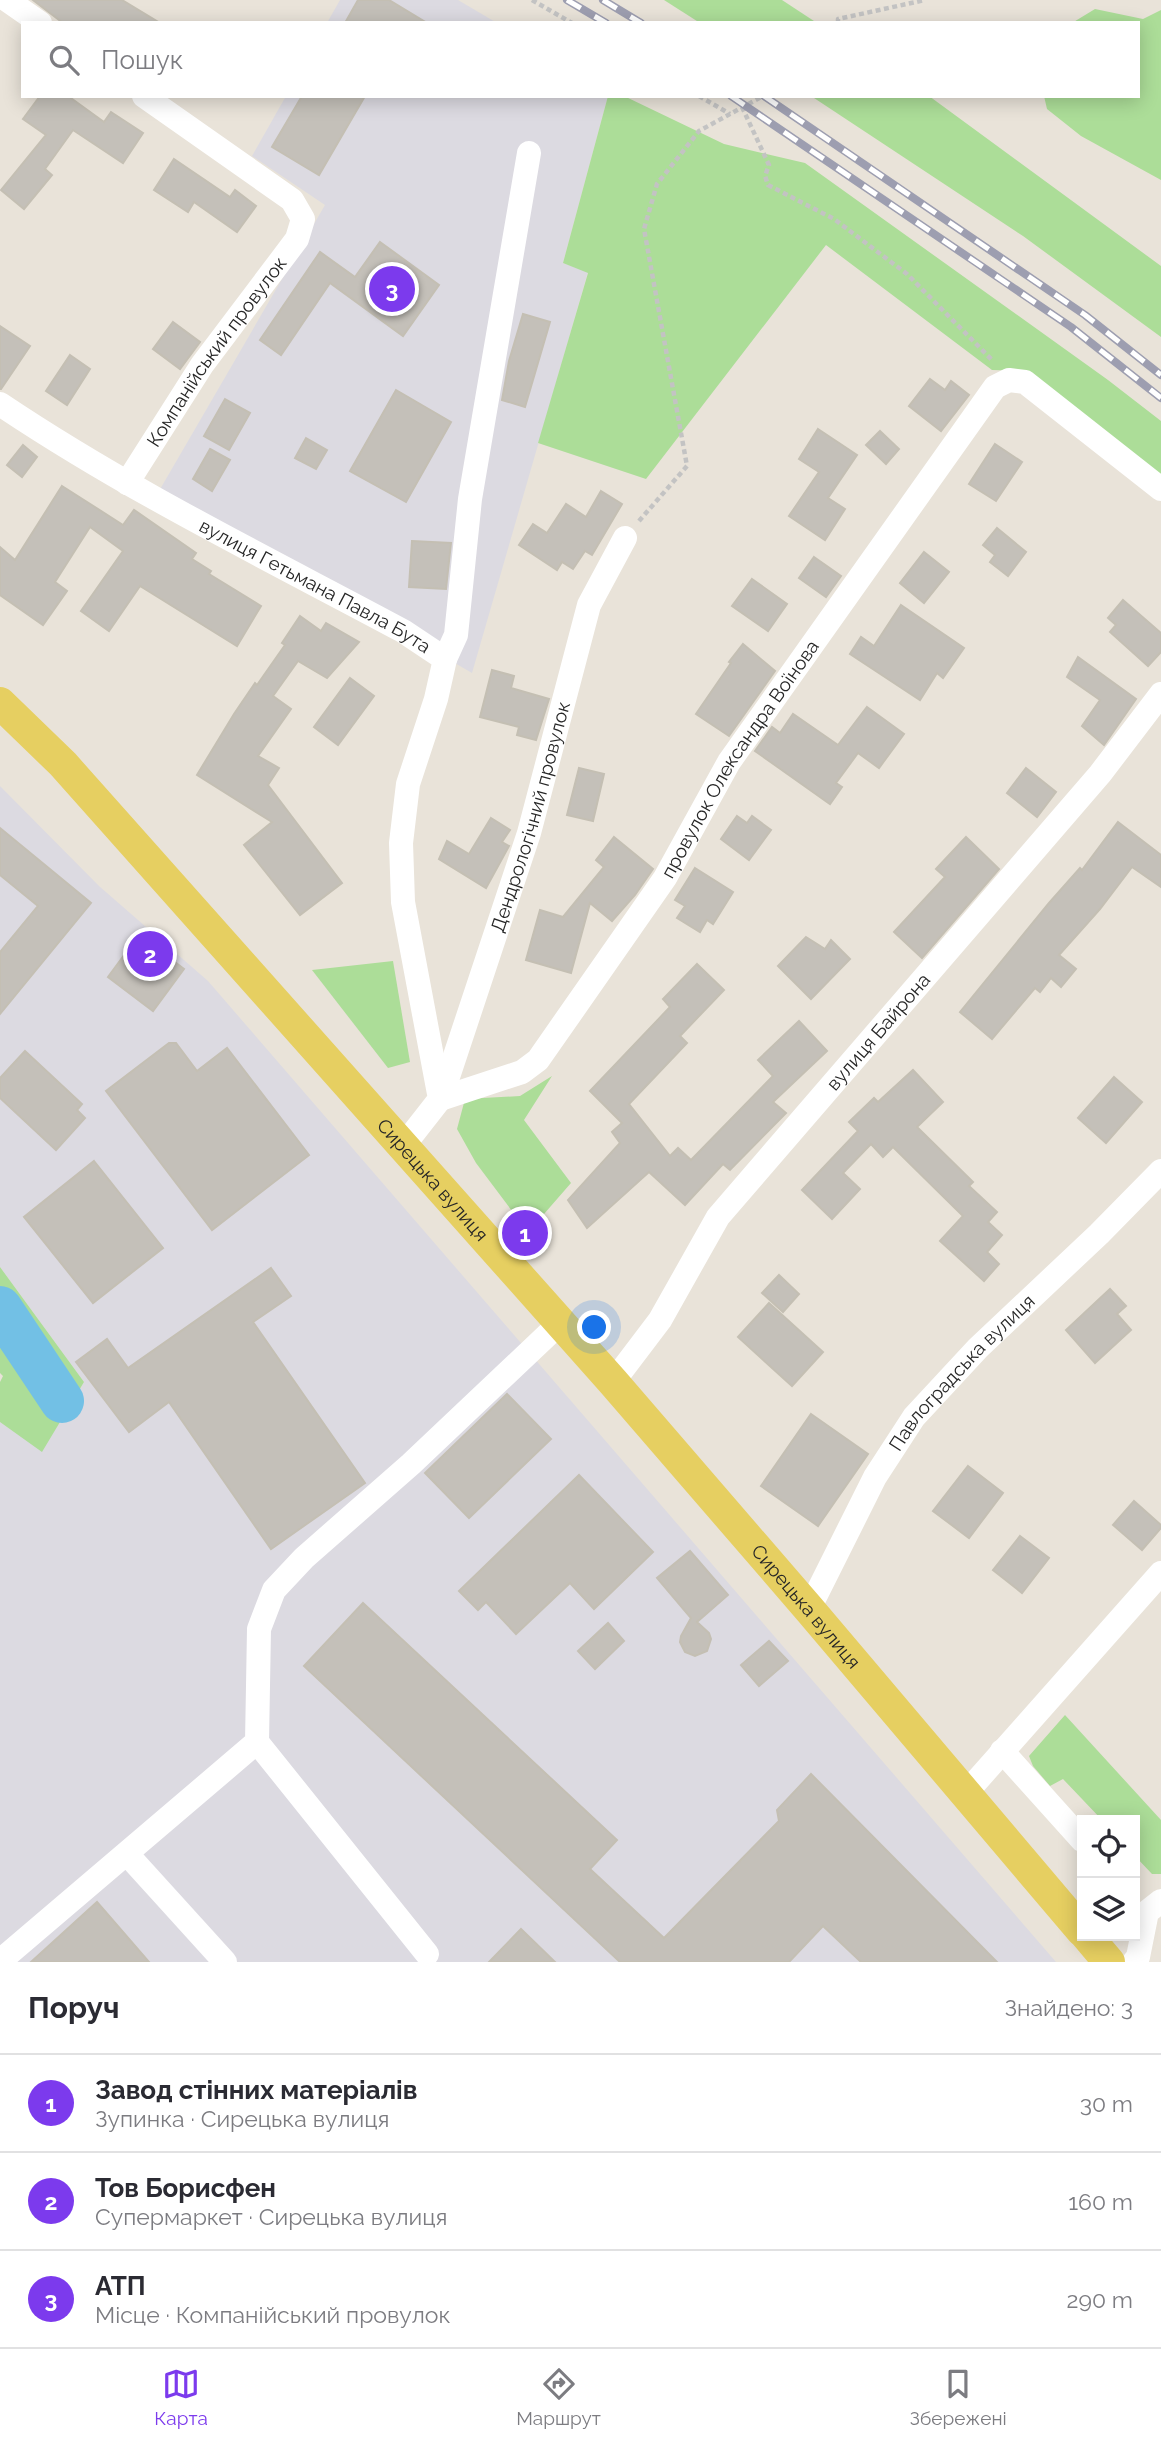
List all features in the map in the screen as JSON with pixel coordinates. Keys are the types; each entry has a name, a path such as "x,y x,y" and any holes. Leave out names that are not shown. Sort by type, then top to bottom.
{"main road":[{"name":"Сирецька вулиця","path":"0,703 64,764 613,1382 1077,1925"},
{"path":"1091,1941 1109,1962"}],"street":[{"path":"7,0 37,21"},
{"name":"Компанійський провулок","path":"127,483 202,365 297,239 303,219 292,200 147,98"},
{"path":"445,659 456,635 470,499 529,153"},
{"path":"1009,380 1025,382 1161,489"},
{"name":"провулок Олександра Воїнова","path":"440,1099 522,1072 538,1060 665,878 729,762 995,387 1009,380"},
{"name":"вулиця Гетьмана Павла Бута","path":"0,404 47,436 127,483 403,631 445,659 436,699 408,784 401,843 403,902 440,1099"},
{"name":"Дендрологічний провулок","path":"440,1099 529,832 589,605 625,538"},
{"name":"вулиця Байрона","path":"613,1382 660,1320 718,1217 1100,774 1161,694"},
{"path":"404,1146 440,1099"},
{"name":"Павлоградська вулиця","path":"809,1609 875,1477 914,1417 978,1348 1099,1234 1161,1171"},
{"path":"427,1954 257,1742 259,1629 274,1590 304,1558 411,1464 560,1323"},
{"path":"964,1794 1161,1573"},
{"path":"0,1961 257,1742"},
{"path":"1002,1751 1077,1834"},
{"path":"127,1854 225,1962"},
{"path":"1134,1962 1138,1957 1148,1904"}],"path":[{"path":"532,0 569,21"},
{"path":"838,21 925,0"},
{"path":"702,98 730,114"},
{"path":"625,538 687,466 644,229 657,184 699,131 759,98"},
{"path":"742,107 769,165 765,182 834,219 907,274 988,354 1009,380"}],"shaded area":[{"path":"340,0 458,0 494,21 328,21"},
{"path":"285,98 607,98 563,263 588,272 472,673 159,491 325,205 252,156"},
{"path":"0,786 99,886 208,981 1056,1962 0,1962 0,1422 42,1451 84,1382 0,1267"}],"green space":[{"path":"664,0 782,0 814,21 697,21"},
{"path":"1095,9 1143,19 1161,10 1161,180 1081,136 1047,109 1044,98 1140,98 1140,21 1075,21"},
{"path":"607,98 628,98 724,144 805,163 1161,421 1161,476 1026,371 992,370 826,245 646,479 538,443 588,273 563,263"},
{"path":"814,98 932,98 1161,266 1161,337 1023,236"},
{"path":"393,961 410,1062 388,1068 312,970"},
{"path":"552,1076 524,1120 571,1183 544,1214 521,1223 476,1163 457,1129 465,1099 520,1096"},
{"path":"0,1267 84,1382 42,1452 0,1422 0,1382 3,1376 0,1373"},
{"path":"1065,1715 1161,1820 1161,1874 1152,1874 1140,1861 1140,1815 1097,1815 1063,1779 1050,1786 1033,1766 1029,1756"}],"building":[{"path":"33,0 122,0 157,21 60,21"},
{"path":"358,0 389,0 424,21 346,21"},
{"path":"39,98 71,98 104,122 111,112 143,133 123,163 73,130 45,169 52,175 24,209 1,190 46,135 23,119"},
{"path":"301,98 364,98 319,175 272,147"},
{"path":"174,159 230,197 235,190 256,206 237,232 194,202 188,212 154,190"},
{"path":"380,242 439,285 403,336 330,283 281,355 260,340 320,252 355,277"},
{"path":"523,314 550,322 525,407 502,400 509,361"},
{"path":"173,322 200,342 180,369 153,349"},
{"path":"0,326 30,346 1,389 0,389"},
{"path":"70,355 90,369 67,405 46,391"},
{"path":"930,379 945,390 951,381 969,395 941,431 909,406"},
{"path":"396,390 451,422 406,502 350,471"},
{"path":"225,399 250,413 229,450 204,436"},
{"path":"818,429 857,455 828,498 845,509 825,540 789,516 819,472 799,459"},
{"path":"880,431 899,449 886,464 866,445"},
{"path":"306,438 327,450 316,469 295,458"},
{"path":"995,444 1022,462 996,501 969,484"},
{"path":"23,445 37,457 22,477 7,465"},
{"path":"210,449 230,460 212,491 193,479"},
{"path":"62,486 123,525 134,510 196,553 192,559 211,571 209,574 261,606 237,646 140,586 109,631 81,611 123,551 90,527 55,582 67,591 43,625 0,595 0,547 15,560"},
{"path":"601,491 622,504 592,555 585,551 573,569 562,562 557,570 519,545 533,524 547,533 566,504 586,517"},
{"path":"997,528 1026,552 1008,576 990,562 995,555 983,545"},
{"path":"412,541 451,543 446,589 409,587"},
{"path":"924,552 949,572 924,603 900,583"},
{"path":"814,557 841,576 826,597 799,578"},
{"path":"752,579 787,604 768,631 732,606"},
{"path":"1123,600 1161,633 1161,652 1148,666 1110,632 1116,625 1108,618"},
{"path":"901,605 964,648 943,678 937,673 920,700 850,654 861,637 874,646"},
{"path":"300,616 321,631 326,623 359,642 327,678 298,661 273,696 291,709 258,756 279,768 268,785 342,883 300,915 244,845 272,822 197,775 234,714 285,645 282,643"},
{"path":"743,644 775,671 729,736 696,714"},
{"path":"1078,657 1136,699 1104,745 1082,726 1100,700 1067,677"},
{"path":"492,670 514,676 511,688 549,699 536,740 517,735 519,727 480,717"},
{"path":"350,678 374,696 338,745 314,727"},
{"path":"867,707 904,734 879,768 858,753 836,783 842,787 830,804 755,751 772,727 780,733 793,714 838,745"},
{"path":"579,768 604,774 593,821 567,815"},
{"path":"1026,768 1056,792 1037,817 1007,793"},
{"path":"737,816 747,823 752,816 771,830 749,860 721,839"},
{"path":"491,818 510,830 502,842 509,846 486,888 439,859 447,841 469,854"},
{"path":"1118,822 1161,855 1161,887 1132,867 1100,909 1059,955 1076,969 1061,987 1051,978 1040,992 1035,988 992,1039 960,1012 1049,903 1080,868 1082,870"},
{"path":"0,828 91,903 0,1014 0,952 38,906 0,875"},
{"path":"614,837 653,869 635,895 612,921 590,903 571,973 526,960 540,910 563,917 604,867 596,860"},
{"path":"966,837 999,869 922,958 894,932 945,877 936,869"},
{"path":"695,868 733,892 713,924 707,920 700,932 677,918 685,906 675,900"},
{"path":"139,935 184,969 153,1011 108,977"},
{"path":"806,937 825,949 831,940 850,959 811,999 778,966"},
{"path":"697,964 724,990 680,1036 687,1043 629,1104 670,1156 678,1148 691,1160 773,1076 758,1060 799,1021 827,1051 773,1102 786,1113 730,1170 723,1164 685,1205 649,1172 587,1228 568,1200 620,1143 612,1132 622,1123 590,1091 670,1007 663,999"},
{"path":"169,1043 176,1043 197,1071 227,1048 309,1155 212,1230 106,1091"},
{"path":"25,1051 82,1104 77,1110 85,1118 56,1150 0,1098 0,1078"},
{"path":"913,1070 943,1102 917,1127 973,1182 969,1186 997,1212 988,1222 1002,1235 987,1252 999,1264 984,1281 940,1241 963,1216 893,1147 883,1157 871,1144 843,1173 860,1189 832,1219 802,1190 858,1131 849,1122 874,1098 878,1102"},
{"path":"1114,1077 1142,1102 1106,1143 1078,1118"},
{"path":"94,1161 163,1248 93,1303 24,1217"},
{"path":"271,1268 291,1296 253,1322 365,1483 271,1549 169,1402 129,1432 76,1362 107,1339 128,1368"},
{"path":"779,1275 799,1294 783,1312 762,1293"},
{"path":"1110,1289 1126,1306 1117,1314 1131,1330 1095,1363 1066,1330"},
{"path":"769,1303 823,1352 792,1386 738,1337"},
{"path":"507,1394 551,1439 469,1518 425,1473"},
{"path":"811,1414 868,1454 818,1526 761,1486"},
{"path":"968,1466 1003,1493 969,1538 933,1511"},
{"path":"579,1475 653,1552 594,1609 570,1583 516,1634 486,1602 478,1610 459,1591"},
{"path":"1134,1501 1161,1525 1142,1550 1113,1525"},
{"path":"1020,1536 1049,1558 1022,1593 993,1570"},
{"path":"690,1551 728,1595 697,1622 709,1633 711,1639 707,1651 695,1656 685,1652 680,1642 691,1618 657,1578"},
{"path":"363,1603 617,1840 590,1869 664,1938 779,1821 777,1810 811,1774 997,1962 861,1962 823,1926 789,1962 620,1962 304,1666"},
{"path":"608,1623 624,1641 595,1669 578,1651"},
{"path":"769,1641 788,1661 759,1686 741,1665"},
{"path":"97,1902 149,1962 31,1962"},
{"path":"521,1929 555,1962 489,1962"}],"waterway":[{"path":"0,1308 62,1401"}],"railway":[{"path":"567,0 603,21"},
{"path":"603,0 638,21"},
{"path":"734,98 1071,327 1161,398"},
{"path":"767,98 1085,315 1161,375"}],"place":[{"name":"АТП","path":"392,289"},
{"name":"Тов Борисфен","path":"150,954"},
{"name":"Завод стінних матеріалів","path":"525,1233"}]}
